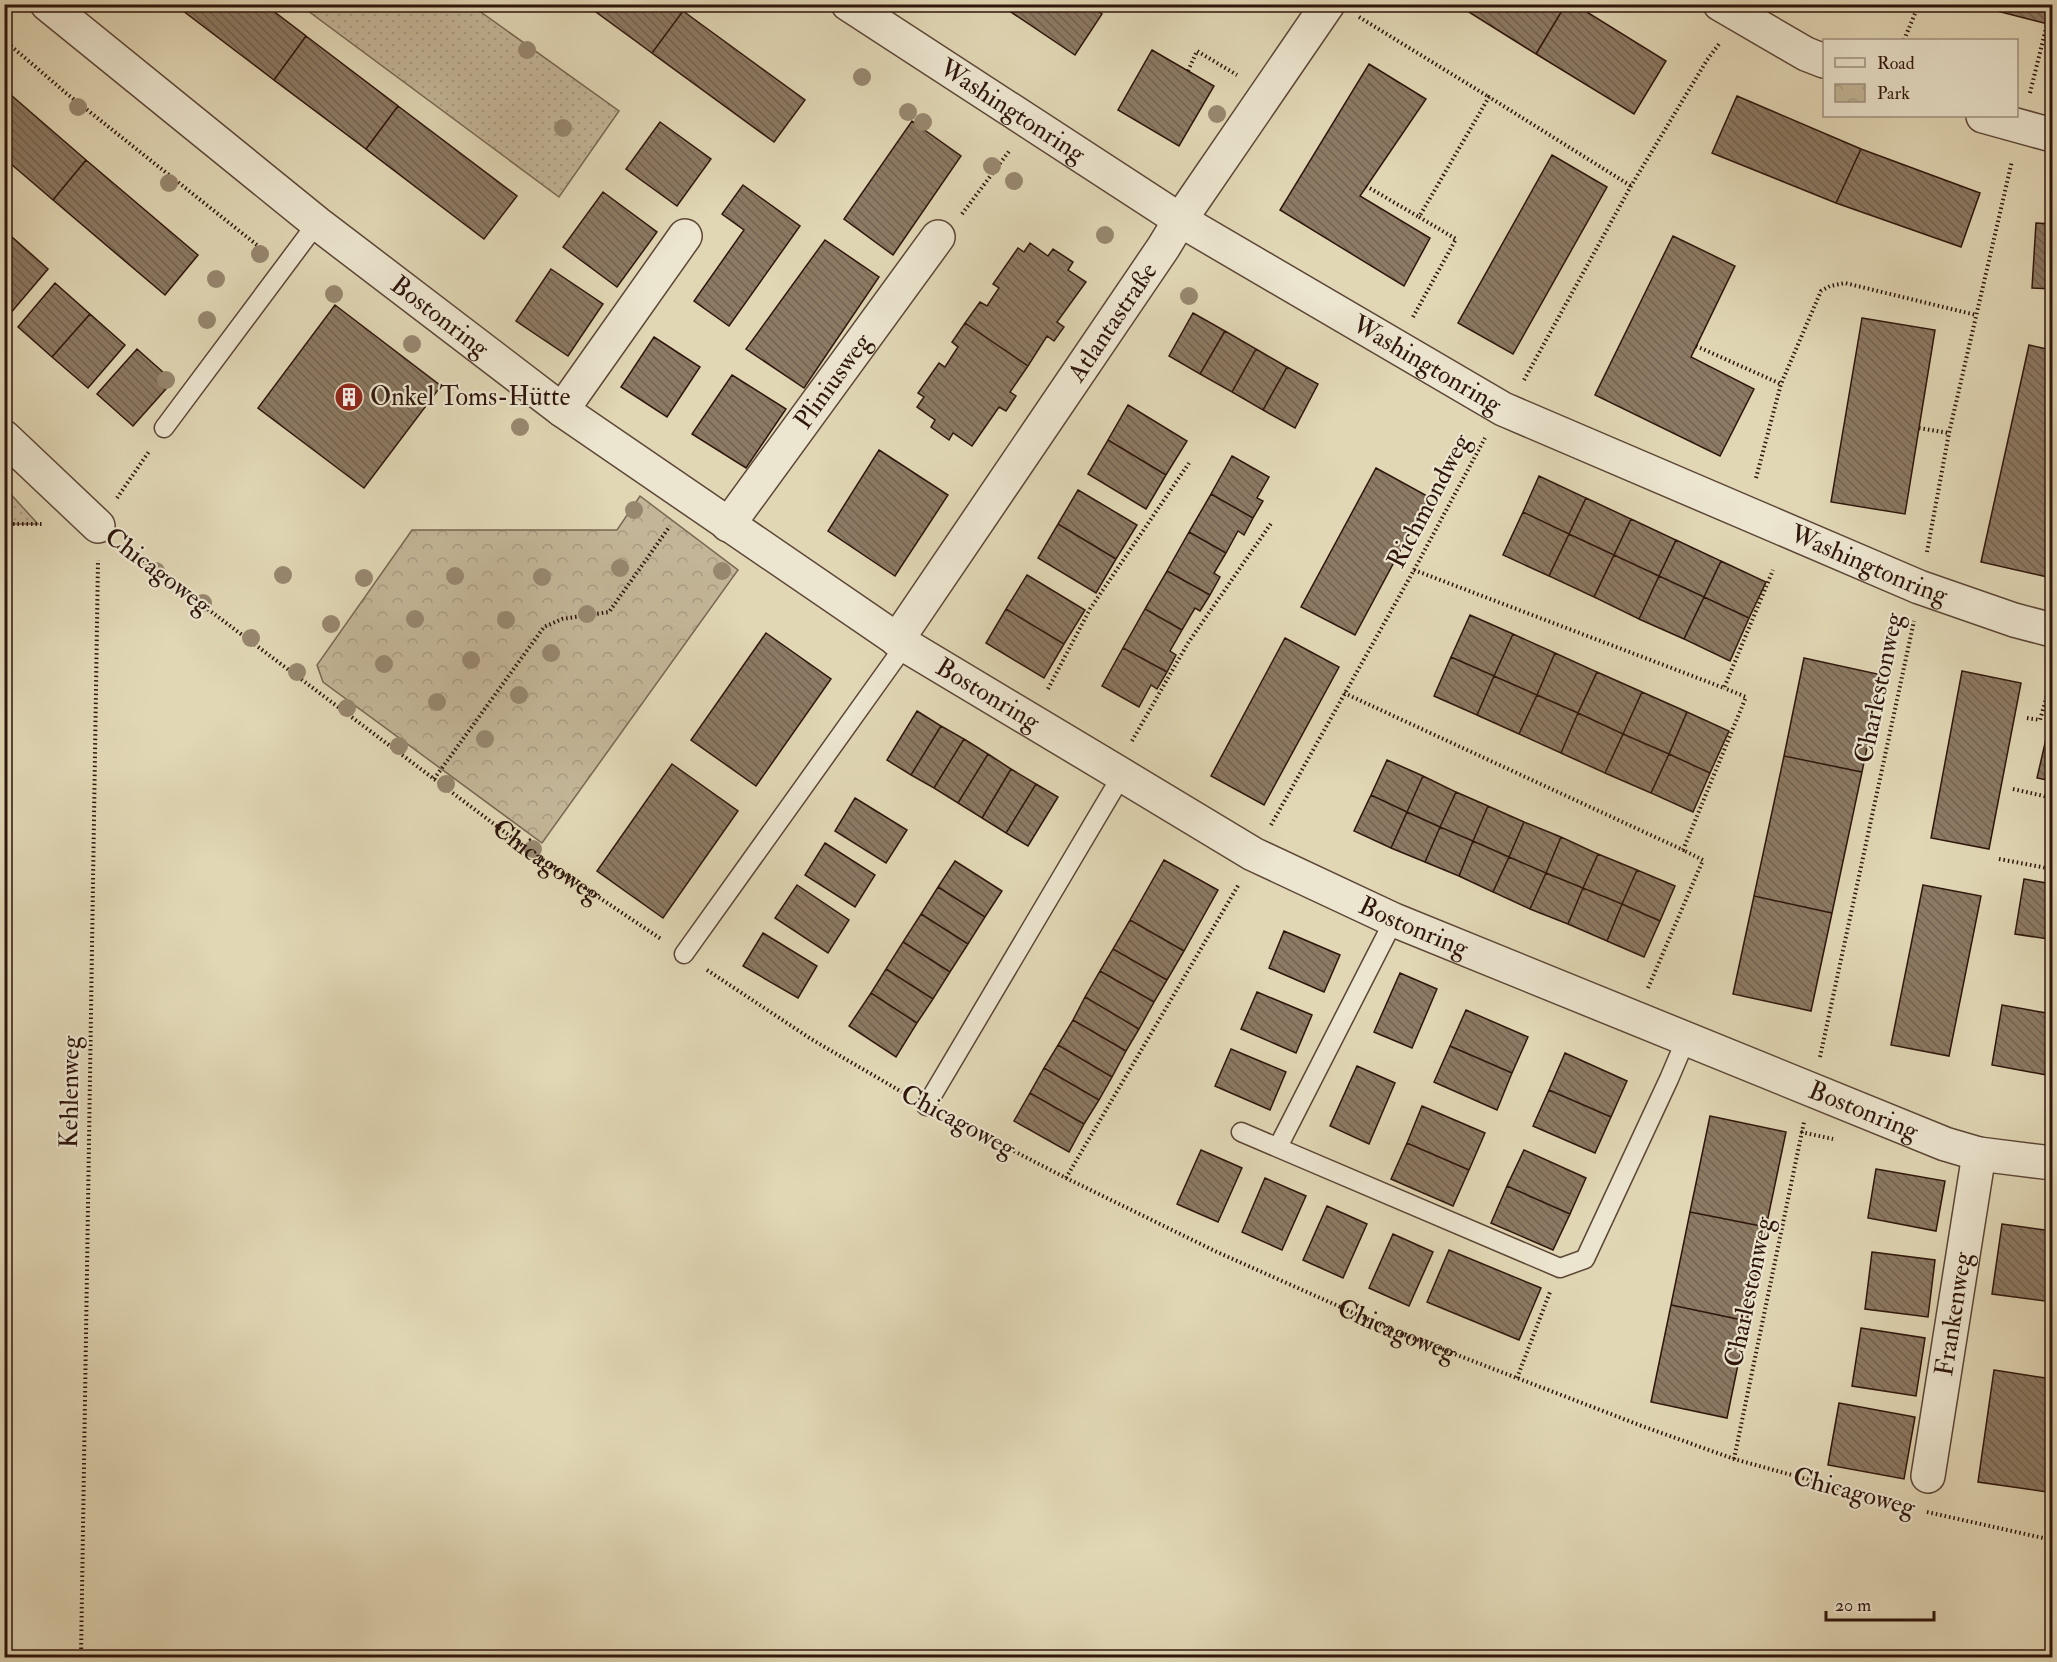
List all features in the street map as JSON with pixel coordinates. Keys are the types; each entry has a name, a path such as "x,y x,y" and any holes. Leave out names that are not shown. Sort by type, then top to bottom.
{"street":[{"name":"Bostonring","path":"46,4 317,223 562,410 901,643 1253,854 1394,920 1945,1144 1979,1154 2052,1163"},
{"name":"Washingtonring","path":"849,4 1180,220 1503,409 1919,587 2014,620 2052,630"},
{"name":"Atlantastraße","path":"901,643 1180,220 1340,9"},
{"path":"1735,9 1806,54 1823,61"},
{"path":"1987,117 2052,135"},
{"path":"562,410 685,236"},
{"name":"Pliniusweg","path":"728,525 938,237"},
{"name":"Chicagoweg","path":"4,437 98,526"},
{"name":"Frankenweg","path":"1928,1476 1979,1154"}],"lane":[{"path":"164,428 317,223"},
{"path":"684,954 901,643"},
{"path":"926,1106 1122,775"},
{"path":"1278,1148 1394,920"},
{"path":"1241,1132 1560,1268 1585,1259 1686,1039"}],"path":[{"path":"1904,39 1919,4"},
{"path":"1340,9 1489,97 1631,186"},
{"name":"Richmondweg","path":"1066,1178 1238,887 1253,854 1414,570 1485,437 1503,409 1515,396 1631,186 1735,9"},
{"name":"Charlestonweg","path":"1820,1059 1916,610 1949,432 2020,126 2047,24"},
{"path":"4,40 66,93 265,251"},
{"path":"1188,71 1197,51 1246,81"},
{"path":"1419,217 1489,97"},
{"path":"938,237 957,222 1030,123"},
{"path":"1366,186 1456,239 1416,311"},
{"path":"1755,479 1781,384 1821,291 1830,286 1845,283 1976,315"},
{"path":"1696,346 1781,384"},
{"path":"98,526 164,428"},
{"path":"1919,428 1949,432"},
{"path":"1043,698 1090,609 1189,463"},
{"path":"434,779 544,627 562,619 609,612 690,498"},
{"path":"1132,742 1188,643 1272,522"},
{"name":"Chicagoweg","path":"98,526 534,854 811,1039 926,1106 1217,1252 1392,1330 1734,1459 1916,1510 2052,1540"},
{"name":"Kehlenweg","path":"81,1658 98,526"},
{"path":"1414,570 1746,697 1683,850"},
{"path":"1724,688 1773,570"},
{"path":"2027,718 2040,720 2052,678"},
{"path":"1344,693 1703,860 1645,994"},
{"path":"2013,789 2052,798"},
{"path":"1999,859 2052,869"},
{"name":"Charlestonweg","path":"1734,1459 1801,1132"},
{"path":"1517,1378 1560,1268"}],"green space":[{"path":"300,5 471,5 619,111 559,197"},
{"path":"5,488 38,524 5,524"},
{"path":"640,496 738,570 542,843 323,682 317,665 412,530 617,530"}],"building":[{"path":"174,4 264,4 306,36 274,80"},
{"path":"585,4 674,4 683,11 652,53"},
{"path":"999,4 1088,4 1102,14 1075,55"},
{"path":"1456,4 1566,4 1536,54"},
{"path":"1566,4 1574,4 1666,61 1634,114 1536,54"},
{"path":"1990,4 2052,4 2052,25 1989,9"},
{"path":"683,11 805,100 774,142 652,53"},
{"path":"306,36 398,106 366,149 274,80"},
{"path":"1152,50 1214,86 1179,146 1118,110"},
{"path":"1369,64 1426,99 1360,196 1430,238 1404,286 1280,210"},
{"path":"4,89 86,160 53,200 4,158"},
{"path":"1737,96 1861,149 1836,203 1712,153"},
{"path":"398,106 517,196 484,239 366,149"},
{"path":"912,121 961,156 893,255 844,219"},
{"path":"660,122 711,159 677,206 626,169"},
{"path":"1861,149 1980,193 1961,247 1836,203"},
{"path":"1552,155 1607,187 1513,354 1458,323"},
{"path":"86,160 198,255 165,295 53,200"},
{"path":"743,185 800,226 729,326 694,301 744,230 722,214"},
{"path":"603,192 657,232 617,287 563,247"},
{"path":"2036,223 2052,224 2052,289 2032,288"},
{"path":"1673,236 1735,266 1691,357 1754,389 1720,456 1595,395"},
{"path":"12,237 48,269 9,315 4,311 4,246"},
{"path":"825,240 879,277 804,388 746,349"},
{"path":"1030,243 1048,256 1053,249 1073,262 1068,270 1086,282 1057,322 1064,327 1054,341 1047,336 1028,366 965,323 980,302 987,306 999,288 993,284 1018,248 1024,252"},
{"path":"551,269 603,304 568,356 516,321"},
{"path":"55,283 90,314 52,357 18,327"},
{"name":"Onkel Toms-Hütte","path":"335,305 441,386 364,488 258,408"},
{"path":"1193,313 1225,331 1200,374 1169,356"},
{"path":"90,314 125,345 88,388 52,357"},
{"path":"1862,318 1935,330 1905,514 1831,502"},
{"path":"965,323 1028,366 1010,392 1016,396 1006,411 999,407 972,446 953,433 949,440 931,427 935,420 917,407 924,397 918,393 939,363 945,367 958,347 952,342"},
{"path":"1225,331 1256,349 1232,392 1200,374"},
{"path":"654,337 700,367 667,417 621,387"},
{"path":"2029,345 2052,350 2052,578 1981,562"},
{"path":"137,349 173,381 133,426 97,394"},
{"path":"1256,349 1287,367 1263,410 1232,392"},
{"path":"1287,367 1318,384 1295,428 1263,410"},
{"path":"732,375 786,409 746,468 692,434"},
{"path":"1128,405 1187,441 1166,475 1108,440"},
{"path":"1108,440 1166,475 1146,509 1088,474"},
{"path":"879,450 948,495 895,576 828,531"},
{"path":"1232,456 1269,477 1257,498 1263,501 1253,518 1211,494"},
{"path":"1376,468 1429,497 1355,635 1301,607"},
{"path":"1539,476 1586,498 1569,534 1523,512"},
{"path":"1078,490 1137,525 1116,559 1058,524"},
{"path":"1211,494 1253,518 1244,535 1238,531 1226,553 1189,532"},
{"path":"1586,498 1631,519 1614,555 1569,534"},
{"path":"1523,512 1569,534 1549,576 1503,555"},
{"path":"1631,519 1676,540 1659,576 1614,555"},
{"path":"1058,524 1116,559 1096,593 1038,558"},
{"path":"1189,532 1226,553 1214,573 1220,577 1210,595 1167,571"},
{"path":"1569,534 1614,555 1594,597 1549,576"},
{"path":"1676,540 1721,561 1704,597 1659,576"},
{"path":"1614,555 1659,576 1639,619 1594,597"},
{"path":"1721,561 1766,582 1749,618 1704,597"},
{"path":"1167,571 1210,595 1200,611 1195,608 1182,630 1145,609"},
{"path":"1027,575 1085,610 1064,644 1006,609"},
{"path":"1659,576 1704,597 1684,639 1639,619"},
{"path":"1704,597 1749,618 1730,661 1684,639"},
{"path":"1006,609 1064,644 1044,678 986,643"},
{"path":"1145,609 1182,630 1170,651 1176,655 1167,672 1123,648"},
{"path":"1470,615 1513,634 1494,676 1451,657"},
{"path":"766,633 831,679 756,786 691,740"},
{"path":"1513,634 1555,653 1537,695 1494,676"},
{"path":"1285,638 1339,667 1264,805 1211,776"},
{"path":"1123,648 1167,672 1157,689 1151,685 1139,707 1102,686"},
{"path":"1555,653 1597,672 1578,713 1537,695"},
{"path":"1451,657 1494,676 1477,715 1434,696"},
{"path":"1804,658 1882,675 1862,772 1784,756"},
{"path":"1962,671 2021,683 1989,849 1931,838"},
{"path":"1597,672 1642,692 1623,734 1578,713"},
{"path":"1494,676 1537,695 1519,734 1477,715"},
{"path":"1642,692 1687,712 1669,754 1623,734"},
{"path":"1537,695 1578,713 1561,753 1519,734"},
{"path":"917,711 941,726 911,775 887,760"},
{"path":"1687,712 1729,731 1710,773 1669,754"},
{"path":"1578,713 1623,734 1605,773 1561,753"},
{"path":"2052,713 2052,781 2037,778"},
{"path":"941,726 964,739 934,788 911,775"},
{"path":"1623,734 1669,754 1651,793 1605,773"},
{"path":"964,739 988,754 958,803 934,788"},
{"path":"988,754 1011,769 982,818 958,803"},
{"path":"1669,754 1710,773 1693,812 1651,793"},
{"path":"1784,756 1862,772 1832,913 1754,896"},
{"path":"1387,760 1423,776 1407,812 1371,795"},
{"path":"672,764 738,811 663,918 597,871"},
{"path":"1011,769 1036,784 1006,833 982,818"},
{"path":"1423,776 1456,792 1440,827 1407,812"},
{"path":"1036,784 1058,797 1028,846 1006,833"},
{"path":"1456,792 1488,806 1473,841 1440,827"},
{"path":"1371,795 1407,812 1391,848 1354,831"},
{"path":"855,798 907,830 886,863 835,831"},
{"path":"1488,806 1524,822 1509,857 1473,841"},
{"path":"1407,812 1440,827 1425,862 1391,848"},
{"path":"1524,822 1561,837 1546,873 1509,857"},
{"path":"1440,827 1473,841 1459,876 1425,862"},
{"path":"1561,837 1598,854 1583,888 1546,873"},
{"path":"1473,841 1509,857 1493,892 1459,876"},
{"path":"825,843 875,875 855,907 805,875"},
{"path":"1598,854 1637,870 1622,904 1583,888"},
{"path":"1509,857 1546,873 1530,909 1493,892"},
{"path":"1164,860 1218,890 1184,951 1130,920"},
{"path":"955,861 1002,891 985,917 938,887"},
{"path":"1637,870 1675,886 1660,921 1622,904"},
{"path":"1546,873 1583,888 1568,924 1530,909"},
{"path":"2024,879 2052,884 2052,912 2048,939 2015,934"},
{"path":"797,885 849,920 828,953 775,918"},
{"path":"1923,885 1981,896 1949,1056 1891,1045"},
{"path":"938,887 985,917 968,944 921,914"},
{"path":"1583,888 1622,904 1607,941 1568,924"},
{"path":"1754,896 1832,913 1811,1011 1733,994"},
{"path":"1622,904 1660,921 1644,957 1607,941"},
{"path":"2052,912 2052,940 2048,939"},
{"path":"921,914 968,944 950,972 903,942"},
{"path":"1130,920 1184,951 1167,980 1113,949"},
{"path":"1284,931 1340,955 1324,992 1269,968"},
{"path":"763,933 817,966 798,998 743,966"},
{"path":"903,942 950,972 933,999 886,969"},
{"path":"1113,949 1167,980 1154,1002 1100,971"},
{"path":"886,969 933,999 917,1023 871,993"},
{"path":"1100,971 1154,1002 1139,1029 1085,997"},
{"path":"1400,973 1437,989 1412,1048 1374,1032"},
{"path":"1257,992 1312,1015 1296,1053 1241,1029"},
{"path":"871,993 917,1023 896,1057 849,1026"},
{"path":"1085,997 1139,1029 1126,1051 1073,1020"},
{"path":"2002,1005 2052,1014 2052,1076 1992,1065"},
{"path":"1466,1010 1528,1037 1512,1073 1450,1046"},
{"path":"1073,1020 1126,1051 1112,1077 1058,1045"},
{"path":"1058,1045 1112,1077 1099,1100 1044,1068"},
{"path":"1450,1046 1512,1073 1497,1110 1434,1082"},
{"path":"1231,1049 1286,1072 1270,1110 1215,1086"},
{"path":"1565,1053 1627,1081 1611,1117 1549,1090"},
{"path":"1357,1066 1395,1083 1369,1144 1330,1126"},
{"path":"1044,1068 1099,1100 1084,1124 1030,1093"},
{"path":"1549,1090 1611,1117 1595,1153 1533,1126"},
{"path":"1030,1093 1084,1124 1069,1152 1014,1121"},
{"path":"1422,1106 1485,1133 1469,1170 1407,1143"},
{"path":"1710,1116 1786,1132 1766,1227 1690,1212"},
{"path":"1407,1143 1469,1170 1453,1206 1391,1179"},
{"path":"1201,1150 1242,1168 1218,1222 1177,1204"},
{"path":"1524,1150 1586,1178 1570,1214 1507,1186"},
{"path":"1876,1169 1945,1181 1936,1231 1868,1218"},
{"path":"1265,1178 1306,1196 1282,1250 1242,1232"},
{"path":"1507,1186 1570,1214 1553,1250 1491,1223"},
{"path":"1327,1206 1367,1224 1343,1278 1303,1260"},
{"path":"1690,1212 1766,1227 1747,1321 1671,1305"},
{"path":"2002,1224 2052,1231 2052,1302 1992,1294"},
{"path":"1393,1234 1433,1252 1409,1306 1369,1288"},
{"path":"1449,1250 1541,1288 1519,1340 1427,1302"},
{"path":"1872,1252 1935,1260 1928,1317 1865,1309"},
{"path":"1671,1305 1747,1321 1727,1418 1651,1402"},
{"path":"1861,1328 1925,1338 1916,1396 1852,1386"},
{"path":"1994,1370 2052,1379 2052,1453 2047,1492 1978,1482"},
{"path":"1839,1403 1915,1417 1904,1479 1828,1465"}],"place":[{"name":"Onkel Toms-Hütte","path":"349,397"}]}
